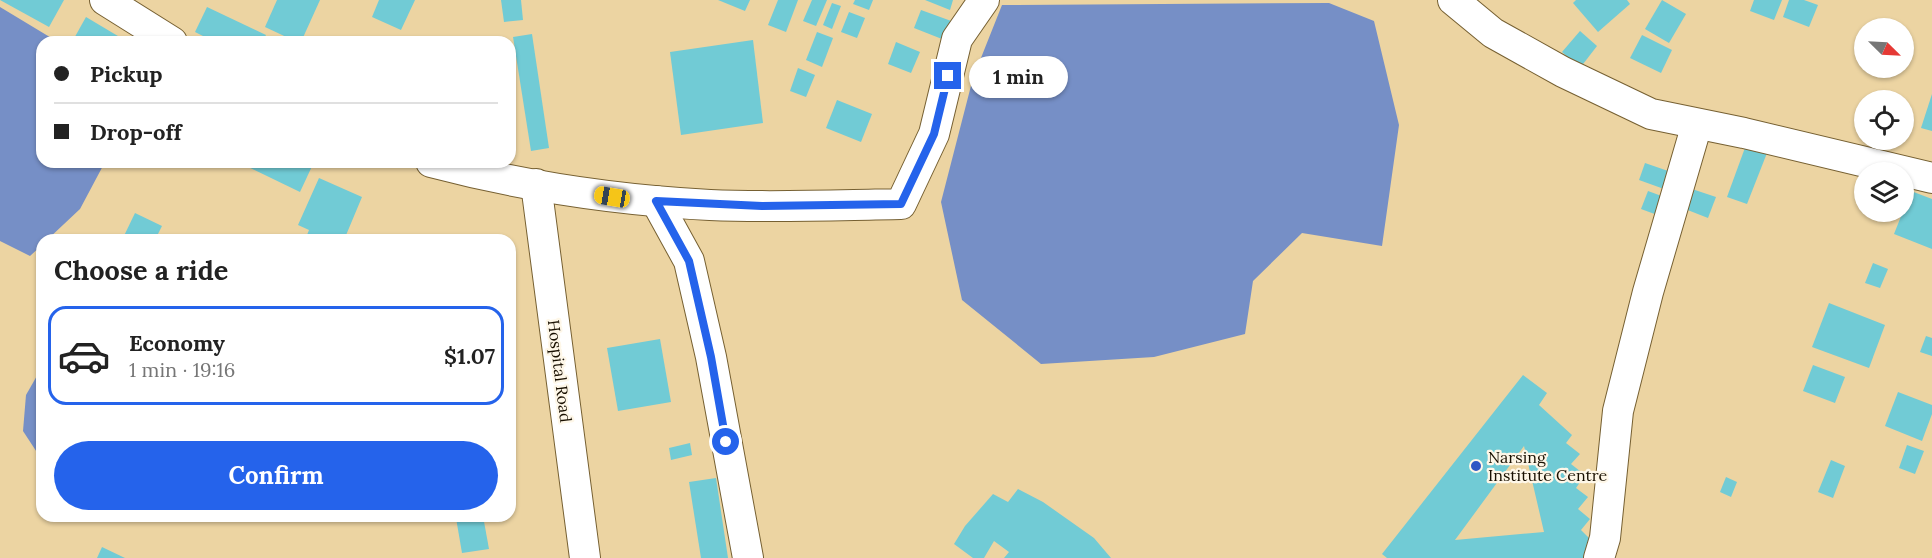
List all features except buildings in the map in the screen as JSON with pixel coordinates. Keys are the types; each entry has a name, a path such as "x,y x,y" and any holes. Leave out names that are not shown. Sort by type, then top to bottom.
{"street":[{"path":"105,0 162,36"},
{"path":"454,168 612,197 656,201 762,206 901,204 934,134 957,39 984,0"},
{"path":"1453,0 1493,33 1563,72 1651,114 1744,133 1932,178"},
{"path":"1599,558 1605,538 1618,411 1648,292 1697,124"},
{"name":"Hospital Road","path":"536,184 585,558"},
{"path":"656,201 689,261 711,357 748,558"}],"water":[{"path":"1329,3 1374,21 1399,125 1382,246 1302,233 1253,281 1245,334 1154,357 1041,364 962,300 941,202 973,78 1002,5"},
{"path":"0,7 48,36 36,36 36,168 102,168 80,209 53,234 36,234 36,250 30,256 0,241"},
{"path":"36,378 36,451 23,431 26,395"}],"place":[{"name":"Narsing Institute Centre","path":"1476,466"}],"route":[{"path":"726,442 711,357 689,261 656,201 762,206 901,204 934,134 948,76"}]}
